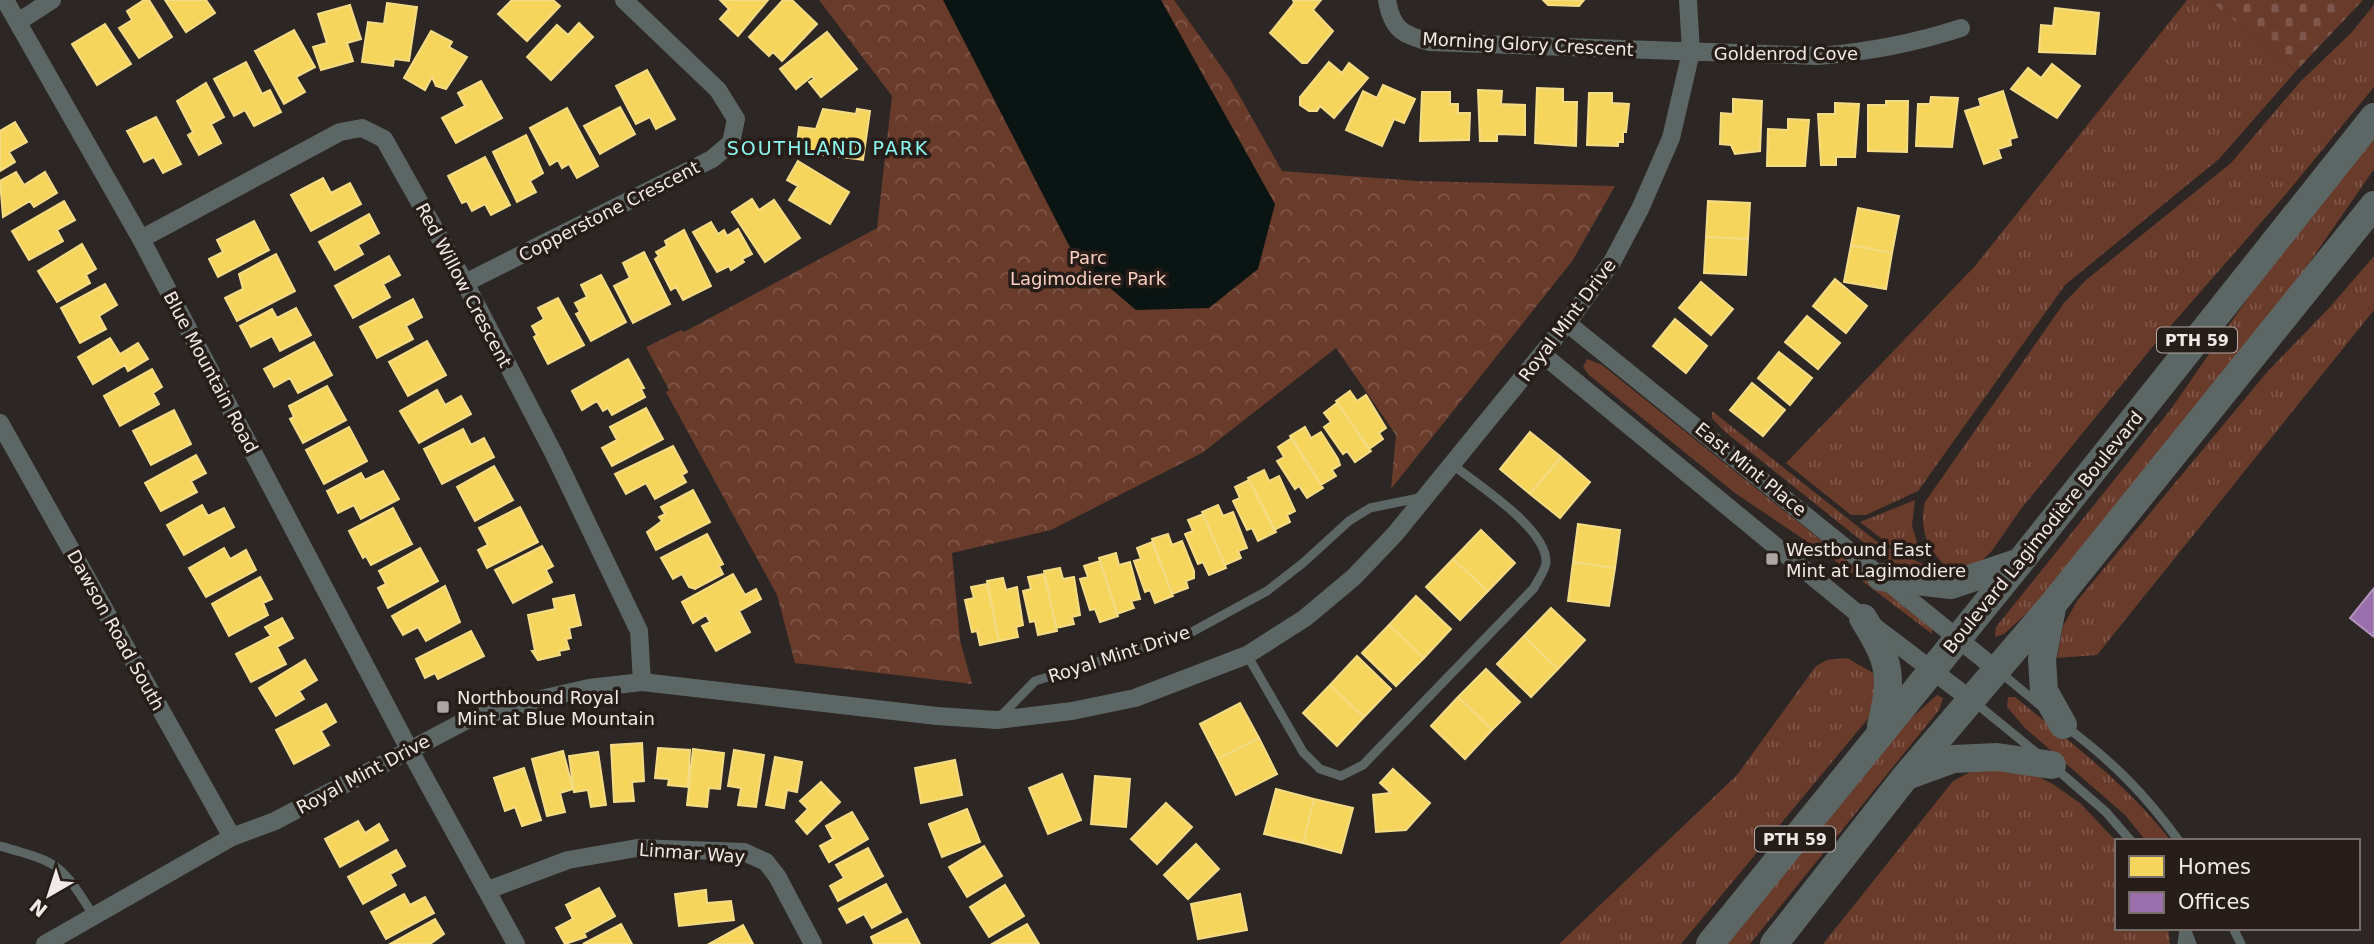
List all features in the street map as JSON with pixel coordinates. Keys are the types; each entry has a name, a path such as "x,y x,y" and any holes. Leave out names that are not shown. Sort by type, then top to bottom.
{"main road":[{"name":"Boulevard Lagimodière Boulevard","path":"1710,944 1959,639 2374,117"},
{"name":"PTH 59","path":"1774,944 1906,776 2053,604 2374,205"},
{"path":"1881,577 1951,585 2020,562"},
{"path":"2053,604 2042,659 2044,691 2063,725"},
{"path":"1863,618 1882,647 1888,670 1890,688 1879,735"},
{"path":"1906,776 1953,758 1997,757 2052,765"}],"street":[{"name":"Blue Mountain Road","path":"5,0 141,239 409,749"},
{"path":"18,22 52,0"},
{"name":"Copperstone Crescent","path":"466,284 712,159 731,143 736,119 719,90 624,0"},
{"name":"Morning Glory Crescent","path":"1387,0 1391,19 1407,36 1430,42 1691,52"},
{"name":"Royal Mint Drive","path":"45,944 232,837 275,821 465,721 541,699 589,688 642,682 937,716 997,720 1072,712 1135,698 1247,655 1304,618 1354,578 1453,465 1567,323 1612,262 1640,209 1671,138 1691,52 1688,0"},
{"name":"Goldenrod Cove","path":"1691,52 1818,56 1873,52 1911,45 1961,28"},
{"name":"Red Willow Crescent","path":"141,239 340,132 362,128 384,139 466,284 554,454 639,631 642,682"},
{"name":"East Mint Place","path":"1567,323 1998,671"},
{"path":"1542,354 1863,618 1970,699"},
{"name":"Dawson Road South","path":"0,424 232,837"},
{"path":"409,749 516,944"},
{"name":"Linmar Way","path":"488,890 568,860 636,848 744,852 766,862 777,876 813,944"}],"lane":[{"path":"1247,655 1303,752 1321,768 1341,776 1363,765 1534,588 1546,565 1543,544 1527,525 1453,465"},
{"name":"Royal Mint Drive","path":"997,720 1035,681 1190,633 1267,591 1349,521 1370,508 1426,496"},
{"path":"1998,671 2109,759 2151,802 2178,839"},
{"path":"1970,699 2106,812 2129,839"},
{"path":"0,846 51,861 70,878 93,915"}],"green space":[{"name":"Parc Lagimodiere Park","path":"819,0 1174,0 1230,79 1282,171 1418,181 1615,186 1573,260 1391,489 1396,435 1336,348 1202,453 1051,530 952,553 960,640 972,684 795,663 777,595 666,392 669,390 646,347 681,330 684,332 877,228 892,96"},
{"path":"2187,0 2209,0 2296,71 2219,159 2065,285 1918,491 1866,515 1851,515 1786,463 1975,266"},
{"path":"2209,0 2363,0 2296,71"},
{"path":"2374,5 2374,87 2286,194 2154,345 2021,509 1991,552 1980,562 1953,573 1938,558 1928,542 1923,523 1925,502 2064,303 2086,280 2231,163 2300,82 2351,33"},
{"path":"2374,139 2374,169 2296,282 2038,603 2004,634 1995,637 1996,627 2171,409 2263,276"},
{"path":"2374,256 2374,310 2097,655 2057,658 2063,626 2077,601 2268,371 2330,307"},
{"path":"1587,359 1602,365 1932,629 1932,634 1840,564 1735,493 1589,375 1583,367"},
{"path":"1712,411 1880,544 1944,574 1905,568 1882,557 1724,431 1712,418"},
{"path":"1915,500 1912,526 1922,558 1891,546 1860,522"},
{"path":"1847,658 1875,674 1878,684 1871,715 1681,944 1559,944 1737,775 1816,666 1827,660"},
{"path":"1937,695 1943,698 1939,710 1750,944 1726,944 1909,720"},
{"path":"2008,697 2015,697 2097,764 2136,801 2169,839 2144,839 2125,815 2025,728 2007,707"},
{"path":"1978,768 2037,776 2081,804 2115,840 2115,930 2168,930 2170,944 1823,944 1953,781"}],"shaded area":[{"path":"943,0 1161,0 1275,204 1258,269 1209,308 1136,310 1076,259"}],"building: Homes":[{"path":"144,0 149,0 172,37 139,58 119,28 132,20 127,11"},
{"path":"165,0 206,0 215,13 186,32"},
{"path":"512,0 553,0 560,6 527,41 498,14"},
{"path":"720,0 768,0 738,36 720,19 729,9"},
{"path":"783,0 792,0 817,24 782,61 773,52 769,56 749,37"},
{"path":"1293,0 1321,0 1313,10 1333,31 1307,63 1302,63 1270,33 1294,3"},
{"path":"1543,0 1584,0 1579,6 1548,5"},
{"path":"387,3 417,7 409,61 394,59 393,66 362,62 368,22 384,24"},
{"path":"350,5 361,39 347,43 353,61 321,70 313,47 327,43 318,14"},
{"path":"2055,8 2099,13 2095,54 2039,52 2041,25 2053,26"},
{"path":"579,23 593,37 551,80 527,57 557,25 568,35"},
{"path":"105,24 131,64 97,85 72,44"},
{"path":"294,30 315,67 296,77 305,92 284,104 255,51"},
{"path":"431,31 452,42 449,47 467,57 446,89 436,86 432,77 425,90 404,78"},
{"path":"827,32 857,69 821,97 809,82 814,79 812,76 796,89 780,69"},
{"path":"246,62 262,94 270,90 281,112 254,126 245,110 234,116 214,79"},
{"path":"1329,62 1342,73 1349,63 1368,78 1334,118 1320,106 1317,111 1309,111 1300,105 1300,97"},
{"path":"2052,64 2080,86 2057,118 2011,89 2028,68 2041,78"},
{"path":"647,70 675,119 656,129 650,117 636,124 616,86"},
{"path":"481,81 502,118 456,143 442,118 465,106 458,93"},
{"path":"206,83 224,117 211,124 221,143 199,155 188,135 193,132 177,101"},
{"path":"1383,85 1415,99 1404,123 1394,119 1382,146 1346,130 1363,91 1377,98"},
{"path":"1537,88 1563,89 1563,102 1577,102 1576,146 1535,143"},
{"path":"1478,90 1502,91 1501,104 1525,105 1525,135 1497,134 1497,141 1480,141"},
{"path":"2003,91 2017,137 2010,139 2011,145 1998,149 2001,158 1984,164 1965,111 1981,106 1979,99"},
{"path":"1422,92 1450,92 1450,104 1458,104 1458,113 1470,113 1469,140 1420,141"},
{"path":"1589,93 1612,93 1612,103 1629,104 1626,132 1623,132 1623,142 1618,142 1618,146 1587,145"},
{"path":"1931,97 1958,98 1952,147 1916,146 1918,104 1930,104"},
{"path":"1733,99 1762,101 1760,151 1735,154 1731,145 1720,144 1721,113 1733,114"},
{"path":"1886,101 1908,101 1907,152 1868,151 1868,105 1886,105"},
{"path":"1835,103 1859,104 1855,157 1836,157 1836,165 1821,165 1818,114 1835,114"},
{"path":"620,107 635,134 600,154 584,126"},
{"path":"567,108 598,166 577,178 569,164 562,168 558,160 550,165 530,128"},
{"path":"823,109 856,114 857,109 870,111 863,160 796,151 799,127 816,129"},
{"path":"156,117 181,164 163,173 154,157 144,162 127,131"},
{"path":"1788,119 1809,120 1805,166 1767,166 1768,129 1788,130"},
{"path":"15,122 27,142 9,152 15,162 0,171 0,131"},
{"path":"526,135 543,173 530,181 536,192 517,202 493,152"},
{"path":"485,157 510,205 491,215 485,204 472,211 467,201 462,203 448,176"},
{"path":"798,161 849,192 830,224 789,200 798,186 787,180"},
{"path":"16,172 24,185 45,172 57,193 34,207 30,201 3,217 0,181"},
{"path":"323,178 331,193 350,183 361,204 311,231 291,195"},
{"path":"752,199 759,210 774,200 800,238 765,262 732,212"},
{"path":"64,201 75,220 57,230 63,241 29,260 12,231"},
{"path":"1708,201 1750,203 1748,239 1706,237"},
{"path":"1858,208 1899,216 1892,253 1851,245"},
{"path":"369,214 379,233 358,245 363,254 335,270 319,242"},
{"path":"254,221 269,250 218,277 209,259 223,252 217,240"},
{"path":"711,222 718,234 724,230 727,236 738,229 752,254 731,270 729,266 717,272 693,232"},
{"path":"684,230 711,286 683,300 676,287 671,290 655,259 659,256 656,252 667,246 665,241"},
{"path":"1706,237 1748,239 1746,275 1704,273"},
{"path":"82,244 96,269 86,275 90,283 57,302 38,271"},
{"path":"1851,245 1892,253 1886,289 1844,282"},
{"path":"644,252 670,304 633,323 614,286 630,278 623,263"},
{"path":"276,254 295,291 237,321 225,298 243,289 239,274"},
{"path":"389,256 400,275 383,284 390,297 353,318 335,286"},
{"path":"601,275 626,322 591,341 576,314 580,312 575,303 587,297 581,285"},
{"path":"1835,279 1867,306 1846,333 1813,306"},
{"path":"1701,282 1733,309 1711,335 1679,308"},
{"path":"105,284 117,305 99,316 106,329 80,343 61,308"},
{"path":"558,298 584,345 548,364 534,337 537,335 532,326 544,319 538,308"},
{"path":"413,299 422,317 406,326 413,339 377,358 360,327"},
{"path":"296,308 311,335 280,351 272,336 251,347 240,326 272,309 277,318"},
{"path":"1807,316 1840,343 1818,369 1785,342"},
{"path":"1675,319 1707,346 1686,373 1653,346"},
{"path":"110,338 120,354 138,343 148,359 128,371 125,365 93,384 78,357"},
{"path":"427,341 446,375 408,396 389,362"},
{"path":"314,342 332,375 298,393 290,378 274,387 264,369"},
{"path":"1779,352 1812,378 1790,405 1758,378"},
{"path":"628,359 644,388 641,389 645,397 612,415 608,408 603,411 597,401 582,410 572,391"},
{"path":"152,369 162,387 153,393 159,404 120,426 104,396"},
{"path":"1752,383 1785,410 1763,436 1730,410"},
{"path":"327,386 346,420 303,443 290,419 294,417 289,406"},
{"path":"437,390 445,405 461,396 471,414 419,443 400,411"},
{"path":"1350,391 1357,401 1366,395 1386,428 1379,433 1383,439 1369,449 1336,401"},
{"path":"1337,403 1371,451 1355,462 1347,451 1343,454 1324,427 1331,422 1324,413"},
{"path":"646,408 663,439 612,466 602,448 617,440 610,427"},
{"path":"174,410 191,444 151,465 133,431"},
{"path":"349,427 367,461 324,484 306,450"},
{"path":"1305,427 1311,438 1321,432 1340,465 1332,470 1336,476 1321,485 1290,436"},
{"path":"463,429 471,445 484,438 494,457 442,484 424,449"},
{"path":"1530,432 1561,457 1530,494 1500,469"},
{"path":"1292,438 1323,488 1307,498 1299,486 1295,489 1277,461 1284,457 1278,447"},
{"path":"673,446 687,472 682,475 686,482 655,499 646,483 626,494 615,474"},
{"path":"196,455 206,473 191,481 197,492 161,511 145,483"},
{"path":"1561,457 1590,482 1560,518 1530,494"},
{"path":"494,466 513,500 475,521 457,487"},
{"path":"1264,470 1269,481 1279,476 1295,511 1287,515 1290,522 1274,530 1248,478"},
{"path":"383,471 399,499 361,519 354,505 338,513 327,491 361,473 365,480"},
{"path":"1249,480 1276,532 1258,541 1252,528 1247,530 1233,501 1240,498 1235,487"},
{"path":"693,490 710,522 656,550 647,532 662,521 659,517 665,514 661,507"},
{"path":"202,505 208,516 224,508 234,527 184,555 167,525"},
{"path":"1218,505 1223,516 1233,512 1247,548 1238,551 1241,558 1225,565 1202,512"},
{"path":"520,507 538,542 487,568 478,550 488,545 479,528"},
{"path":"393,508 412,544 371,565 366,556 363,558 349,531"},
{"path":"1203,514 1226,568 1209,575 1203,562 1198,564 1185,534 1193,531 1188,520"},
{"path":"1578,524 1620,530 1615,568 1573,562"},
{"path":"1481,530 1515,563 1488,591 1453,559"},
{"path":"707,534 723,564 719,566 723,574 695,589 689,587 682,574 673,579 661,558"},
{"path":"1168,534 1172,545 1182,541 1194,571 1194,578 1186,581 1188,588 1172,594 1152,539"},
{"path":"1152,542 1173,596 1155,603 1150,590 1145,592 1134,561 1141,559 1137,548"},
{"path":"542,546 553,566 546,570 552,582 513,603 495,570"},
{"path":"224,548 230,559 246,550 256,570 206,597 189,568"},
{"path":"420,548 438,581 388,608 378,588 386,584 379,571"},
{"path":"1116,553 1119,565 1130,562 1140,599 1131,601 1134,608 1117,614 1099,558"},
{"path":"1453,559 1488,591 1460,620 1426,587"},
{"path":"1100,561 1118,616 1100,622 1095,609 1090,610 1080,579 1088,577 1084,566"},
{"path":"1573,562 1615,568 1609,606 1568,601"},
{"path":"1060,568 1063,579 1074,577 1080,615 1072,617 1074,624 1056,628 1044,571"},
{"path":"733,574 745,595 756,589 761,599 739,611 750,632 716,651 702,626 710,622 706,615 693,623 682,602"},
{"path":"1044,574 1057,631 1038,635 1035,621 1030,622 1023,591 1031,589 1028,577"},
{"path":"260,577 272,599 263,603 268,615 229,636 212,604"},
{"path":"1003,578 1006,590 1017,587 1023,625 1016,627 1018,637 999,641 987,581"},
{"path":"987,584 999,641 980,645 977,631 972,632 965,600 974,598 971,587"},
{"path":"445,586 460,622 426,641 418,627 403,635 392,616"},
{"path":"574,595 581,625 569,628 571,638 566,639 569,649 559,651 560,655 538,660 532,651 535,651 528,615 555,609 553,599"},
{"path":"1416,596 1451,629 1424,658 1389,625"},
{"path":"1551,608 1585,640 1558,669 1524,636"},
{"path":"282,618 293,638 277,647 286,664 251,682 236,654 271,636 265,627"},
{"path":"1389,625 1424,658 1396,686 1362,653"},
{"path":"471,631 484,656 438,679 435,673 425,678 416,659"},
{"path":"1524,636 1558,669 1531,697 1497,664"},
{"path":"1357,656 1391,689 1364,717 1330,685"},
{"path":"305,660 317,680 299,691 304,699 276,716 259,688"},
{"path":"1486,669 1520,702 1492,730 1458,697"},
{"path":"1330,685 1364,717 1337,746 1303,713"},
{"path":"1458,697 1492,730 1465,759 1431,726"},
{"path":"1240,703 1259,738 1218,759 1200,724"},
{"path":"326,704 336,722 321,731 329,745 294,764 276,730"},
{"path":"1259,738 1277,774 1236,795 1218,759"},
{"path":"642,743 644,781 632,782 634,801 614,802 611,745"},
{"path":"658,748 690,750 688,787 668,785 669,779 655,778"},
{"path":"693,749 724,753 720,789 709,788 707,807 687,805"},
{"path":"734,750 764,755 756,807 738,805 741,788 728,786"},
{"path":"563,751 573,789 560,793 565,812 547,816 532,759"},
{"path":"598,752 606,805 591,807 588,790 574,792 569,756"},
{"path":"775,757 802,762 797,792 787,790 784,808 766,805"},
{"path":"955,760 962,795 921,803 915,768"},
{"path":"524,768 541,820 522,826 515,807 505,811 494,778"},
{"path":"1393,769 1430,803 1406,830 1376,832 1373,795 1391,793 1380,783"},
{"path":"1062,774 1081,820 1048,834 1029,788"},
{"path":"1095,776 1130,779 1126,827 1091,824"},
{"path":"821,782 840,802 807,834 796,821 808,809 800,801"},
{"path":"1276,789 1314,799 1303,843 1264,834"},
{"path":"1314,799 1353,808 1341,853 1303,843"},
{"path":"1166,803 1192,827 1157,864 1131,839"},
{"path":"967,809 980,842 942,857 929,824"},
{"path":"852,812 868,839 829,862 820,846 833,839 826,826"},
{"path":"358,821 365,833 379,824 388,840 340,867 325,839"},
{"path":"1196,844 1219,869 1188,899 1164,875"},
{"path":"984,846 1002,876 967,897 949,867"},
{"path":"868,848 883,876 838,901 830,886 844,878 836,865"},
{"path":"396,850 405,866 390,874 396,885 363,904 348,877"},
{"path":"886,884 901,912 872,928 864,914 847,923 839,909"},
{"path":"1005,885 1024,916 989,937 970,907"},
{"path":"599,888 615,916 584,933 586,937 565,944 556,928 573,919 566,905"},
{"path":"706,890 707,903 731,901 734,920 679,926 675,894"},
{"path":"404,894 410,905 425,897 434,913 386,939 371,912"},
{"path":"1240,894 1247,930 1198,939 1191,904"},
{"path":"435,919 444,934 430,944 390,944"},
{"path":"907,919 920,944 874,944 871,937"},
{"path":"621,924 632,944 583,944"},
{"path":"1027,924 1039,944 992,944"},
{"path":"743,925 753,944 709,944"}],"building: Offices":[{"path":"2374,588 2374,637 2350,618"}],"place":[{"name":"Westbound East Mint at Lagimodiere","path":"1772,559"},
{"name":"Northbound Royal Mint at Blue Mountain","path":"443,707"}],"district":[{"name":"SOUTHLAND PARK","path":"828,148"}]}
